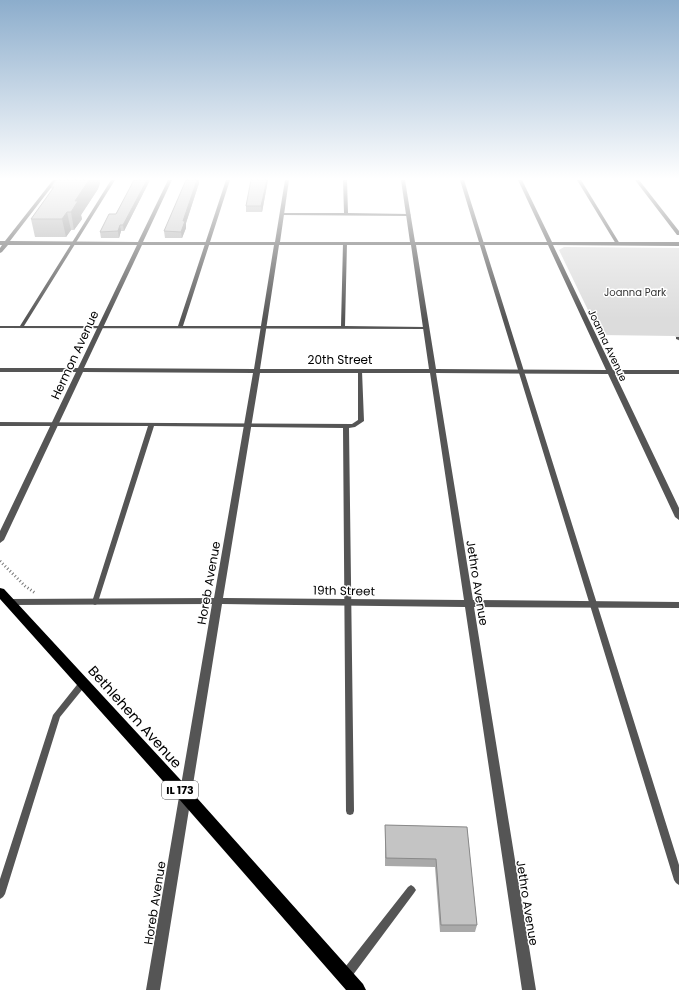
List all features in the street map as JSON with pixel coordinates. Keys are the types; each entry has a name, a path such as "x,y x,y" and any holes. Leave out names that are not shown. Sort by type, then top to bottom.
{"main road":[{"name":"Bethlehem Avenue","path":"4,597 184,794 357,990"}],"street":[{"path":"0,251 19,226"},
{"name":"Hermon Avenue","path":"0,540 148,226"},
{"name":"Horeb Avenue","path":"153,990 184,794 219,601 280,226"},
{"name":"Jethro Avenue","path":"411,226 425,328 529,990"},
{"name":"Joanna Avenue","path":"542,226 679,517"},
{"path":"0,243 679,244"},
{"name":"20th Street","path":"0,370 679,372"},
{"name":"19th Street","path":"4,597 44,602 219,601 679,605"}],"lane":[{"path":"21,327 83,226"},
{"path":"180,327 213,226"},
{"path":"476,226 679,880"},
{"path":"607,226 618,244"},
{"path":"343,327 345,243"},
{"path":"0,326 425,328"},
{"path":"0,424 346,427 356,425 362,421 360,371"},
{"path":"95,602 151,426"},
{"path":"346,427 350,811"},
{"path":"0,894 57,715 83,683"},
{"path":"345,976 411,890"}],"path":[{"path":"0,561 44,602"}],"green space":[{"name":"Joanna Park","path":"564,247 679,248 679,341 675,336 600,335 559,250"}],"building":[{"path":"103,226 120,226 118,231 100,232"},
{"path":"166,226 183,226 181,232 164,231"},
{"path":"385,825 467,827 477,925 441,925 436,859 386,858"}]}
